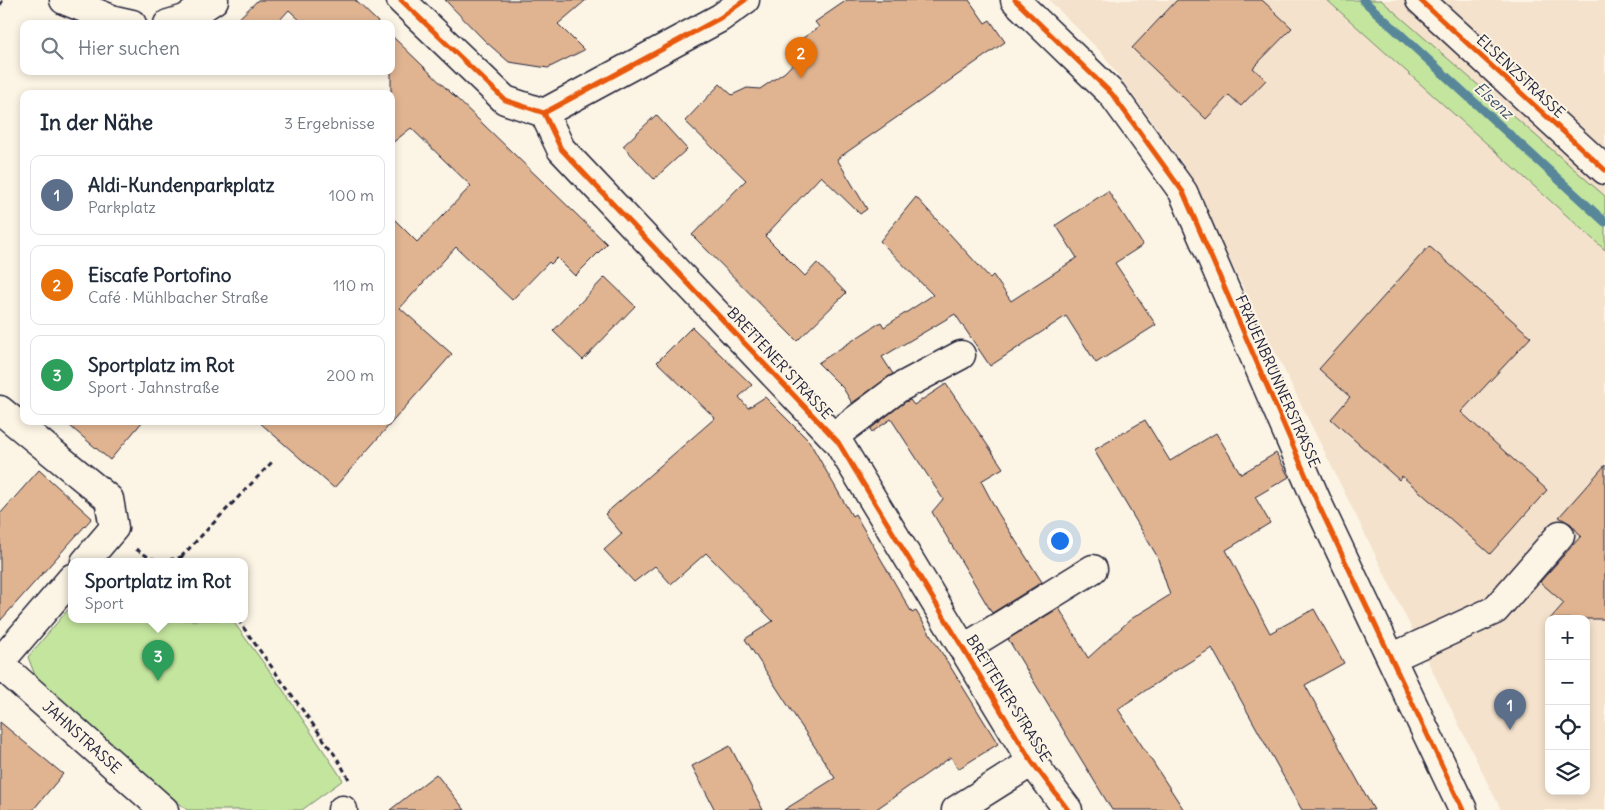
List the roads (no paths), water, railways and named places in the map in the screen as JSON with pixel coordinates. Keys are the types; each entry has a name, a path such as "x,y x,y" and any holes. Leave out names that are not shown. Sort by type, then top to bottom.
{"street":[{"path":"64,0 114,20"},
{"path":"182,20 214,0"},
{"path":"401,0 505,100 544,113 711,22 745,0"},
{"name":"FRAUENBRUNNERSTRASSE","path":"1015,0 1112,94 1183,192 1319,506 1463,810"},
{"name":"ELSENZSTRASSE","path":"1420,0 1605,170"},
{"name":"BRETTENER STRASSE","path":"544,113 561,149 838,442 1032,762 1068,810"},
{"path":"833,437 897,389 960,355"},
{"path":"0,410 109,499 114,528 88,558"},
{"path":"1391,658 1495,610 1560,535"},
{"path":"963,649 1093,569"},
{"name":"JAHNSTRASSE","path":"68,583 0,663 164,810"},
{"path":"956,810 1032,762"}],"waterway":[{"name":"Elsenz","path":"1363,0 1605,222"}],"place":[{"name":"Eiscafe Portofino","path":"801,78"},
{"name":"Sportplatz im Rot","path":"158,681"},
{"name":"Aldi-Kundenparkplatz","path":"1510,730"}]}
